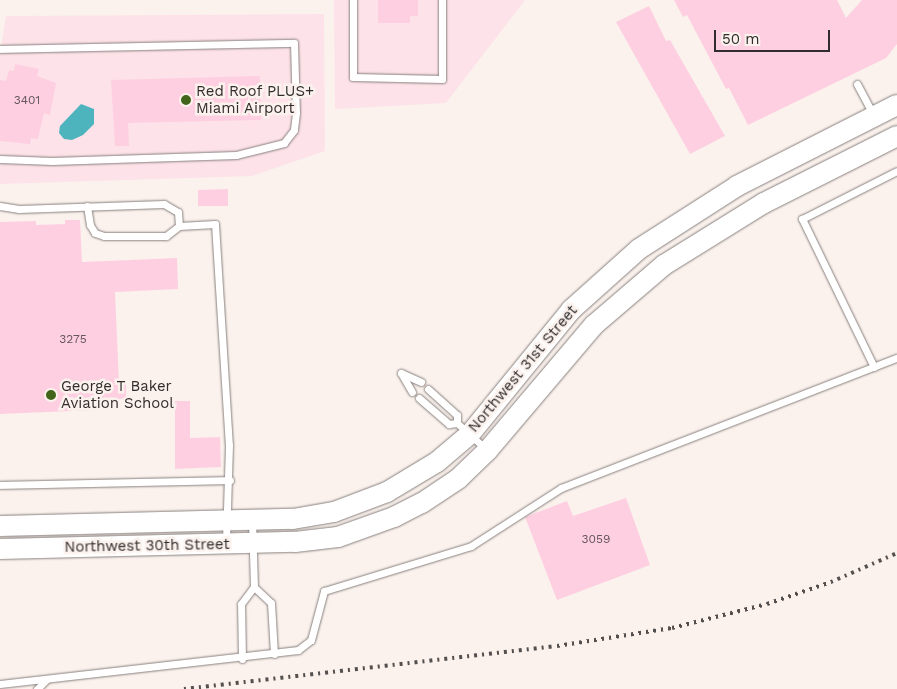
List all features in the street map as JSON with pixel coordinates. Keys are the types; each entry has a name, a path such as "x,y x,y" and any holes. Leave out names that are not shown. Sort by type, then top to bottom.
{"street":[{"name":"Northwest 31st Street","path":"293,519 341,510 387,492 437,462 463,428 571,310 639,250 729,190 897,105"},
{"path":"875,116 892,139"},
{"name":"Northwest 31st Street","path":"295,542 338,537 394,517 444,490 488,450 578,342 641,283 693,246 764,203 892,139"},
{"name":"Northwest 30th Street","path":"0,526 293,519"},
{"name":"Northwest 30th Street","path":"0,549 295,542"}],"lane":[{"path":"352,0 353,77 442,79 442,0"},
{"path":"0,49 294,43 296,113 294,130 284,143 236,155 52,161 0,159"},
{"path":"857,84 875,116"},
{"path":"874,367 802,219 897,171"},
{"path":"0,206 19,209 164,204 178,212 179,226"},
{"path":"87,206 90,225 95,233 104,236 166,236 179,226 215,224 230,480 226,544"},
{"path":"0,684 242,659 298,650 311,640 324,591 471,546 561,488 897,358"},
{"path":"412,392 401,374 421,382"},
{"path":"428,389 457,415 463,428 488,450"},
{"path":"419,398 448,424 463,428"},
{"path":"0,485 230,480"},
{"path":"242,659 241,604 254,588 252,520"},
{"path":"254,588 271,603 274,654"},
{"path":"36,689 48,679"}],"shaded area":[{"path":"334,0 525,0 446,103 335,109"},
{"path":"324,14 325,151 252,176 0,184 0,55 6,16"}],"water":[{"path":"81,104 94,109 94,124 83,135 72,140 64,139 59,133 60,126"}],"building":[{"path":"378,0 418,0 418,16 410,16 410,23 378,23"},
{"path":"674,0 837,0 846,18 862,0 897,0 897,44 886,58 748,125 729,88 726,89 687,15 683,17"},
{"path":"649,6 666,41 670,40 725,136 690,154 616,22"},
{"path":"15,64 39,69 37,76 56,83 50,115 44,113 38,139 31,138 30,144 0,141 0,80 6,81 9,70 14,71"},
{"name":"Red Roof PLUS+ Miami Airport","path":"260,76 261,120 128,123 129,146 115,146 111,80"},
{"path":"228,189 228,206 198,206 198,190"},
{"path":"65,220 80,220 82,262 177,258 178,289 115,292 119,383 126,383 126,398 119,399 120,409 0,414 0,222 36,221 36,225 65,224"},
{"path":"175,401 190,401 190,438 220,437 221,467 175,469"},
{"path":"626,498 650,565 557,600 525,517 567,501 573,516"}],"railway":[{"path":"184,689 557,646 672,628 767,604 831,582 897,553"}],"place":[{"name":"Red Roof PLUS+ Miami Airport","path":"186,100"},
{"name":"George T Baker Aviation School","path":"51,395"}]}
